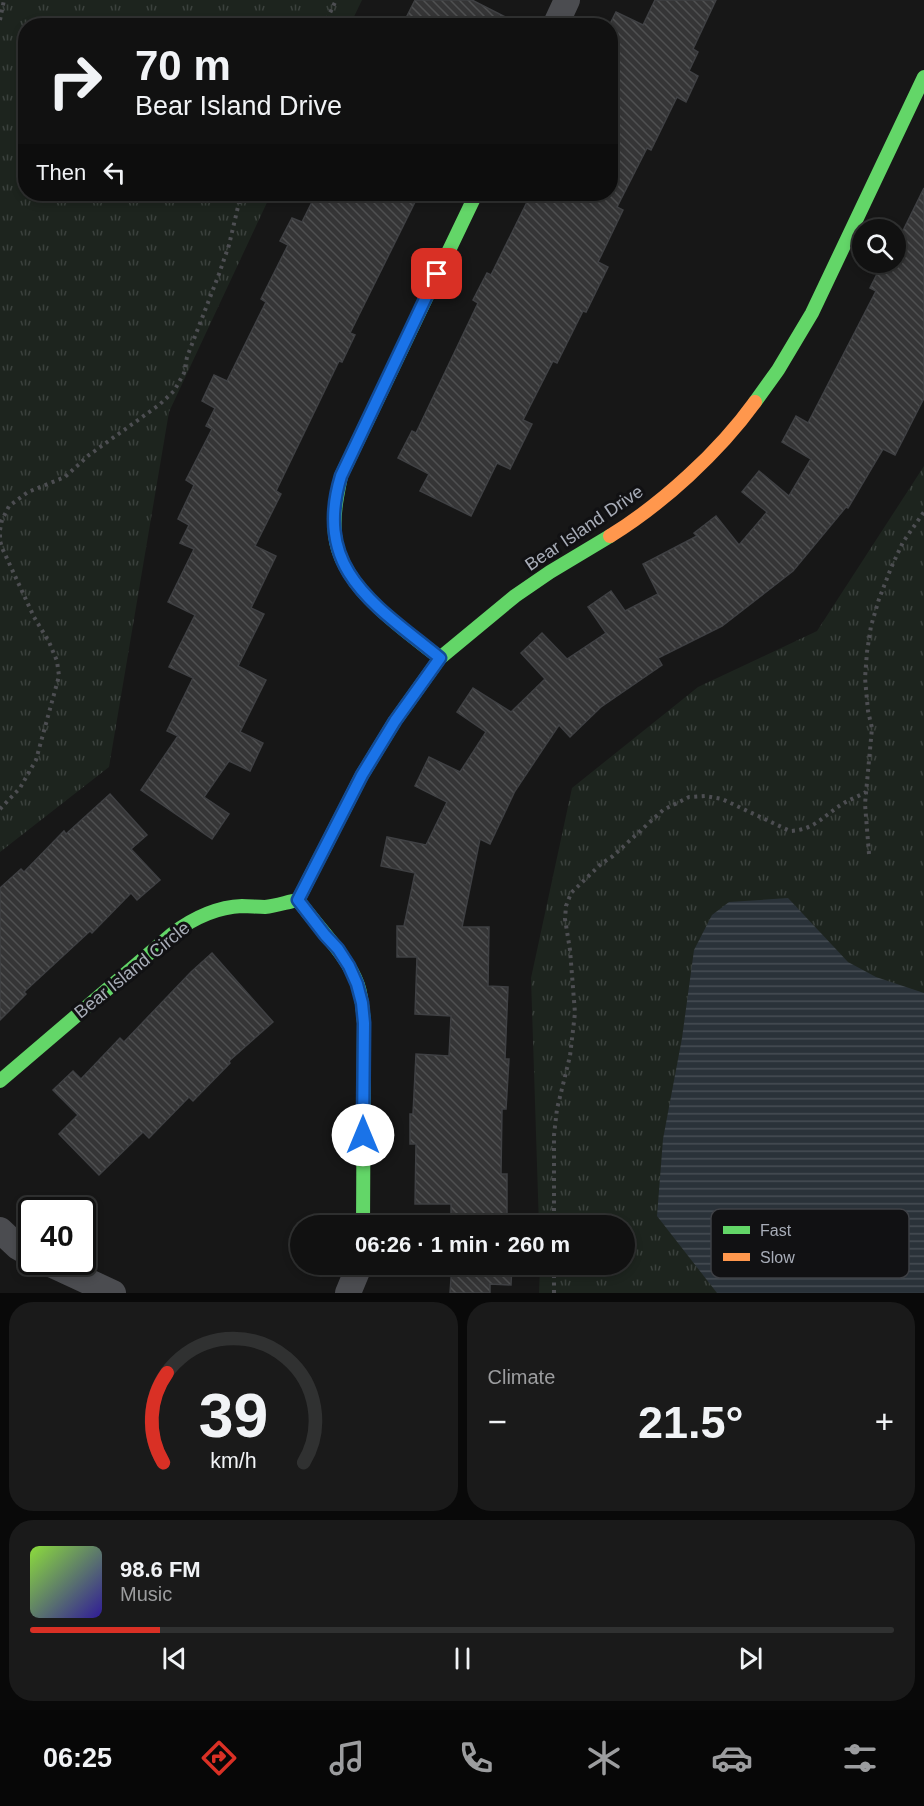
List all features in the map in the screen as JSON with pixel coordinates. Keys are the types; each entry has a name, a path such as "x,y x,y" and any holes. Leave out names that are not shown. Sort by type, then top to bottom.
{"street":[{"path":"559,18 567,0"},
{"name":"Bear Island Drive","path":"298,900 362,775 395,721 440,658 515,596 624,527 676,486 709,456 752,406 778,370 812,313 924,77"},
{"path":"440,658 369,600 357,586 338,552 333,514 341,476 473,201"},
{"path":"298,900 349,966 362,1003 364,1023 363,1215"},
{"name":"Bear Island Circle","path":"0,1082 187,923 204,914 223,909 243,906 262,907 298,900"},
{"path":"0,1230 18,1247"},
{"path":"74,1275 113,1293"},
{"path":"348,1293 355,1275"}],"path":[{"path":"0,20 4,0"},
{"path":"328,18 336,0"},
{"path":"0,809 20,788 36,760 59,676 57,661 49,642 34,617 3,550 0,541 2,520 9,506 17,499 64,477 174,391 184,373 187,357 229,245 239,201"},
{"path":"869,854 866,792 872,729 865,678 871,626 879,599 903,542 924,512"},
{"path":"554,1215 554,1135 557,1109 570,1056 575,1014 565,919 566,906 571,893 663,810 689,797 705,796 722,799 790,831 812,826 843,803 866,792"},
{"path":"554,1275 554,1293"}],"green space":[{"path":"0,0 362,0 353,18 18,18 18,201 268,201 169,412 109,767 0,852"},
{"path":"924,466 924,1293 539,1293 540,1275 635,1275 635,1215 539,1215 531,978 572,788 698,687 817,631"}],"shaded area":[{"path":"788,898 848,962 876,977 924,993 924,1293 717,1293 657,1216 663,1139 682,1038 694,950 712,915 729,902"}],"building":[{"path":"415,0 472,0 507,18 406,18"},
{"path":"655,0 716,0 693,49 698,52 689,71 698,76 686,102 677,97 651,150 647,148 617,207 623,210 598,262 608,267 586,312 583,311 557,363 553,361 523,420 532,424 510,469 497,463 471,516 420,491 429,474 398,458 412,431 416,433 478,303 473,300 487,273 491,275 528,201 618,201 618,18 613,18 616,12 643,25"},
{"path":"924,188 924,398 895,455 883,449 848,508 846,507 793,571 722,626 658,658 662,665 601,707 570,737 559,725 515,791 490,844 480,839 462,927 489,927 488,986 508,987 505,1059 509,1059 506,1109 502,1109 501,1174 507,1174 507,1215 451,1215 451,1204 415,1204 416,1144 410,1144 410,1114 413,1114 416,1054 449,1056 451,1016 415,1014 417,957 397,957 397,926 404,926 415,873 381,866 387,837 426,845 447,802 415,786 429,757 460,772 486,732 457,712 473,688 511,712 545,679 521,653 542,633 567,659 606,633 588,607 611,591 625,611 658,594 643,564 697,536 694,533 716,516 739,545 767,512 742,492 759,471 789,496 811,459 782,442 796,416 808,423 876,291 870,288 878,273 906,273 906,225"},
{"path":"312,201 416,201 350,333 355,335 342,362 339,361 276,491 281,494 255,546 276,556 251,608 264,614 238,666 266,680 240,732 263,743 250,771 229,761 204,797 229,814 212,839 141,790 178,736 167,731 193,678 169,667 195,615 168,602 194,549 180,543 189,525 178,519 194,485 186,480 212,429 206,426 215,408 202,401 214,375 227,381 266,302 261,299 288,245 280,241 292,218 302,222"},
{"path":"110,794 147,835 131,849 160,880 137,900 131,893 92,933 90,931 24,992 26,994 0,1020 0,888 21,869 24,872 64,831 66,834"},
{"path":"212,953 273,1022 229,1061 230,1063 193,1101 189,1097 149,1138 143,1132 99,1175 59,1134 78,1115 53,1090 73,1071 81,1079 120,1038 124,1042"},
{"path":"451,1275 511,1275 511,1285 490,1284 490,1293 450,1293"}],"traffic: fast":[{"path":"755,402 778,370 812,313 924,77"},
{"path":"440,658 392,620 361,589 340,554 335,535 335,513 341,476 473,201"},
{"path":"298,900 362,775 395,721 440,658 515,596 610,536"},
{"path":"298,900 347,963 358,985 363,1008 363,1215"},
{"path":"0,1081 172,934 188,923 232,907 265,907 298,900"}],"traffic: slow":[{"path":"610,536 650,509 689,476 741,421 755,402"}],"route":[{"path":"363,1135 364,1023 357,984 338,949 298,900 362,775 395,721 440,658 369,600 357,586 338,552 333,514 341,476 437,274"}]}
